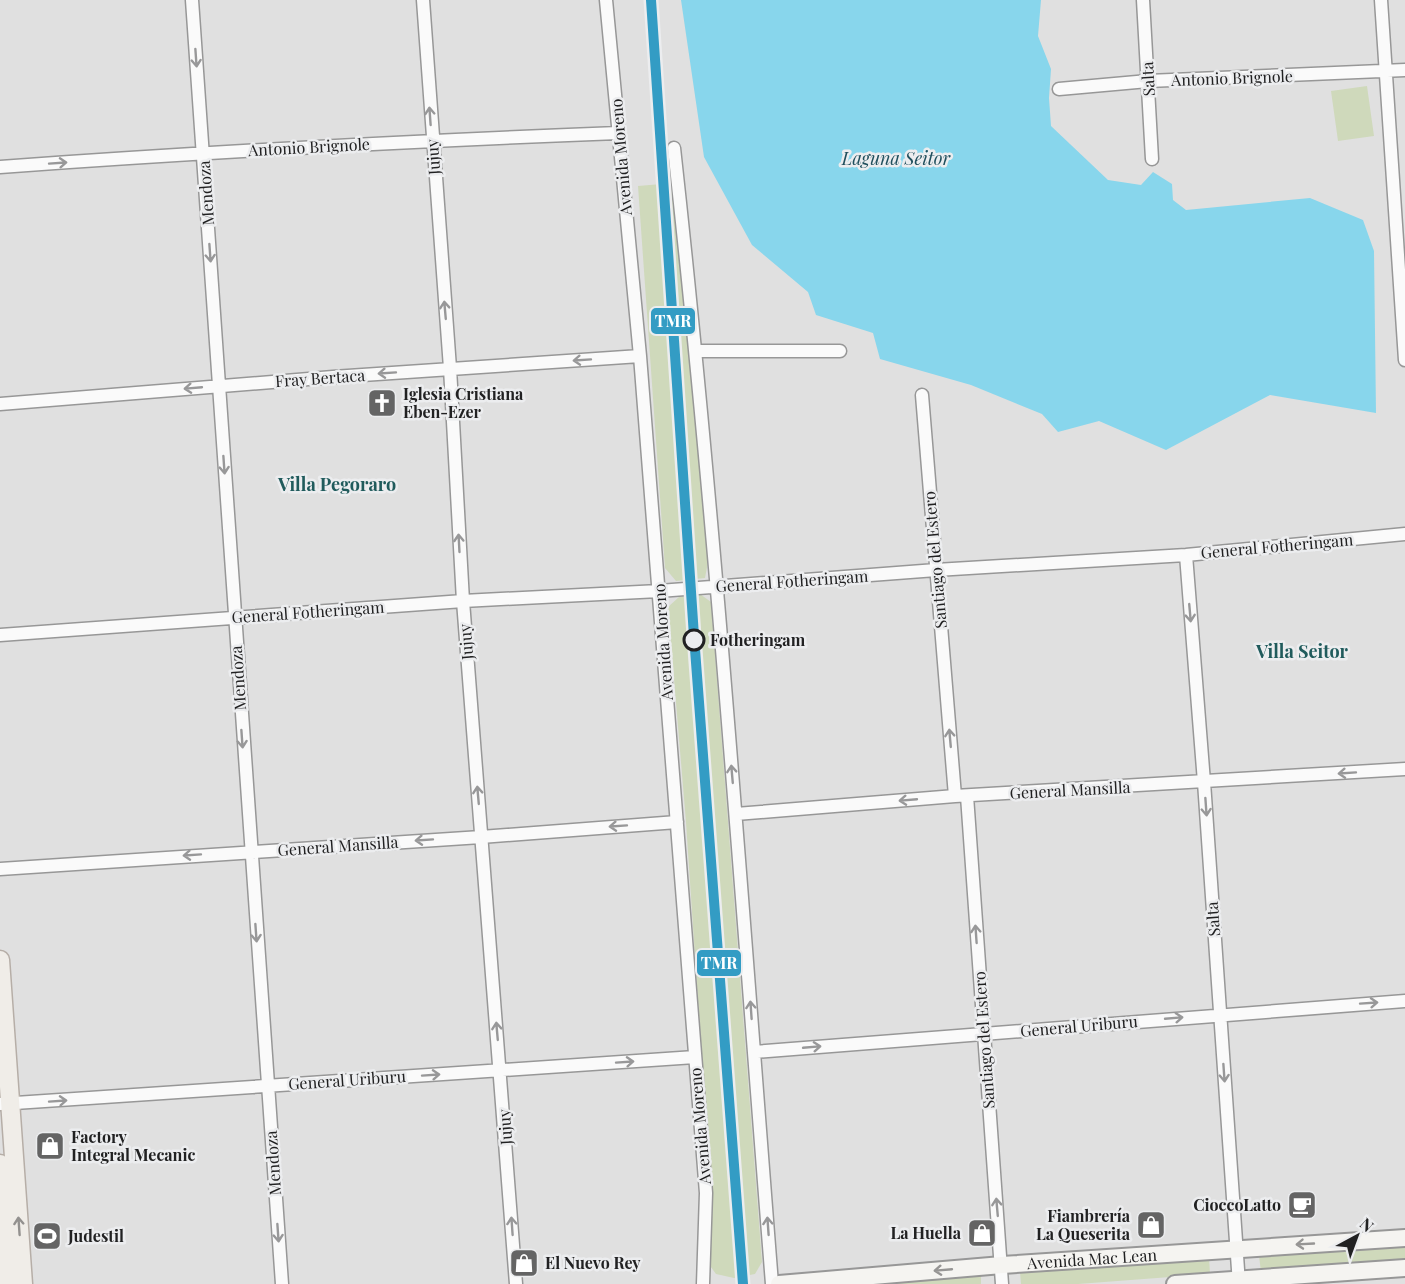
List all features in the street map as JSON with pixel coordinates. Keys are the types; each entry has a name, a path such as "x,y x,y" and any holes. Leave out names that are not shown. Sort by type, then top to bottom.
{"main road":[{"path":"0,960 5,1104 23,1284"},
{"path":"0,1164 8,1284"},
{"name":"Avenida Mac Lean","path":"778,1284 1237,1248 1405,1239"},
{"path":"1175,1284 1239,1282 1405,1268"}],"street":[{"name":"Mendoza","path":"192,0 282,1284"},
{"name":"Jujuy","path":"423,0 450,368 462,601 516,1284"},
{"name":"Avenida Moreno","path":"606,0 640,356 706,1192 703,1284"},
{"name":"Salta","path":"1143,0 1152,159"},
{"path":"1381,0 1405,360"},
{"name":"Antonio Brignole","path":"1059,89 1148,81 1405,70"},
{"name":"Antonio Brignole","path":"0,167 203,152 618,133"},
{"path":"674,148 697,351 772,1284"},
{"path":"697,351 840,351"},
{"name":"Fray Bertaca","path":"0,404 450,368 640,356"},
{"name":"Santiago del Estero","path":"921,395 936,570 961,796 983,1034 1002,1284"},
{"name":"General Fotheringam","path":"0,635 462,601 659,591 936,570 1186,555 1405,534"},
{"name":"Salta","path":"1186,555 1239,1282"},
{"name":"General Mansilla","path":"736,814 961,796 1405,769"},
{"name":"General Mansilla","path":"0,869 677,822"},
{"name":"General Uriburu","path":"754,1052 1405,1001"},
{"name":"General Uriburu","path":"5,1104 695,1057"}],"green space":[{"path":"1367,86 1374,136 1338,141 1331,91"},
{"path":"673,183 708,562 705,578 676,581 665,568 638,186"},
{"path":"700,594 711,602 762,1262 755,1274 734,1278 716,1274 708,1263 712,1211 686,822 668,607 679,597"},
{"path":"1405,1244 1405,1261 1261,1272 1259,1256"},
{"path":"1209,1257 1210,1274 1078,1284 1021,1284 1020,1272"},
{"path":"981,1276 981,1284 879,1284"}],"water":[{"name":"Laguna Seitor","path":"681,0 1041,0 1038,36 1051,69 1049,98 1051,126 1108,180 1141,185 1153,172 1172,184 1173,200 1186,210 1310,198 1363,220 1374,251 1376,413 1270,395 1166,450 1099,421 1058,432 1042,414 971,385 880,359 873,333 816,315 808,292 752,245 704,157"}],"transit line":[{"name":"TMR","path":"651,0 694,636 743,1284"}],"place":[{"name":"Iglesia Cristiana Eben-Ezer","path":"382,403"},
{"name":"Fotheringam","path":"694,640"},
{"name":"Factory Integral Mecanic","path":"50,1146"},
{"name":"CioccoLatto","path":"1302,1205"},
{"name":"Fiambrería La Queserita","path":"1151,1225"},
{"name":"La Huella","path":"982,1233"},
{"name":"Judestil","path":"47,1236"},
{"name":"El Nuevo Rey","path":"524,1263"}],"district":[{"name":"Villa Pegoraro","path":"337,485"},
{"name":"Villa Seitor","path":"1302,652"}]}
